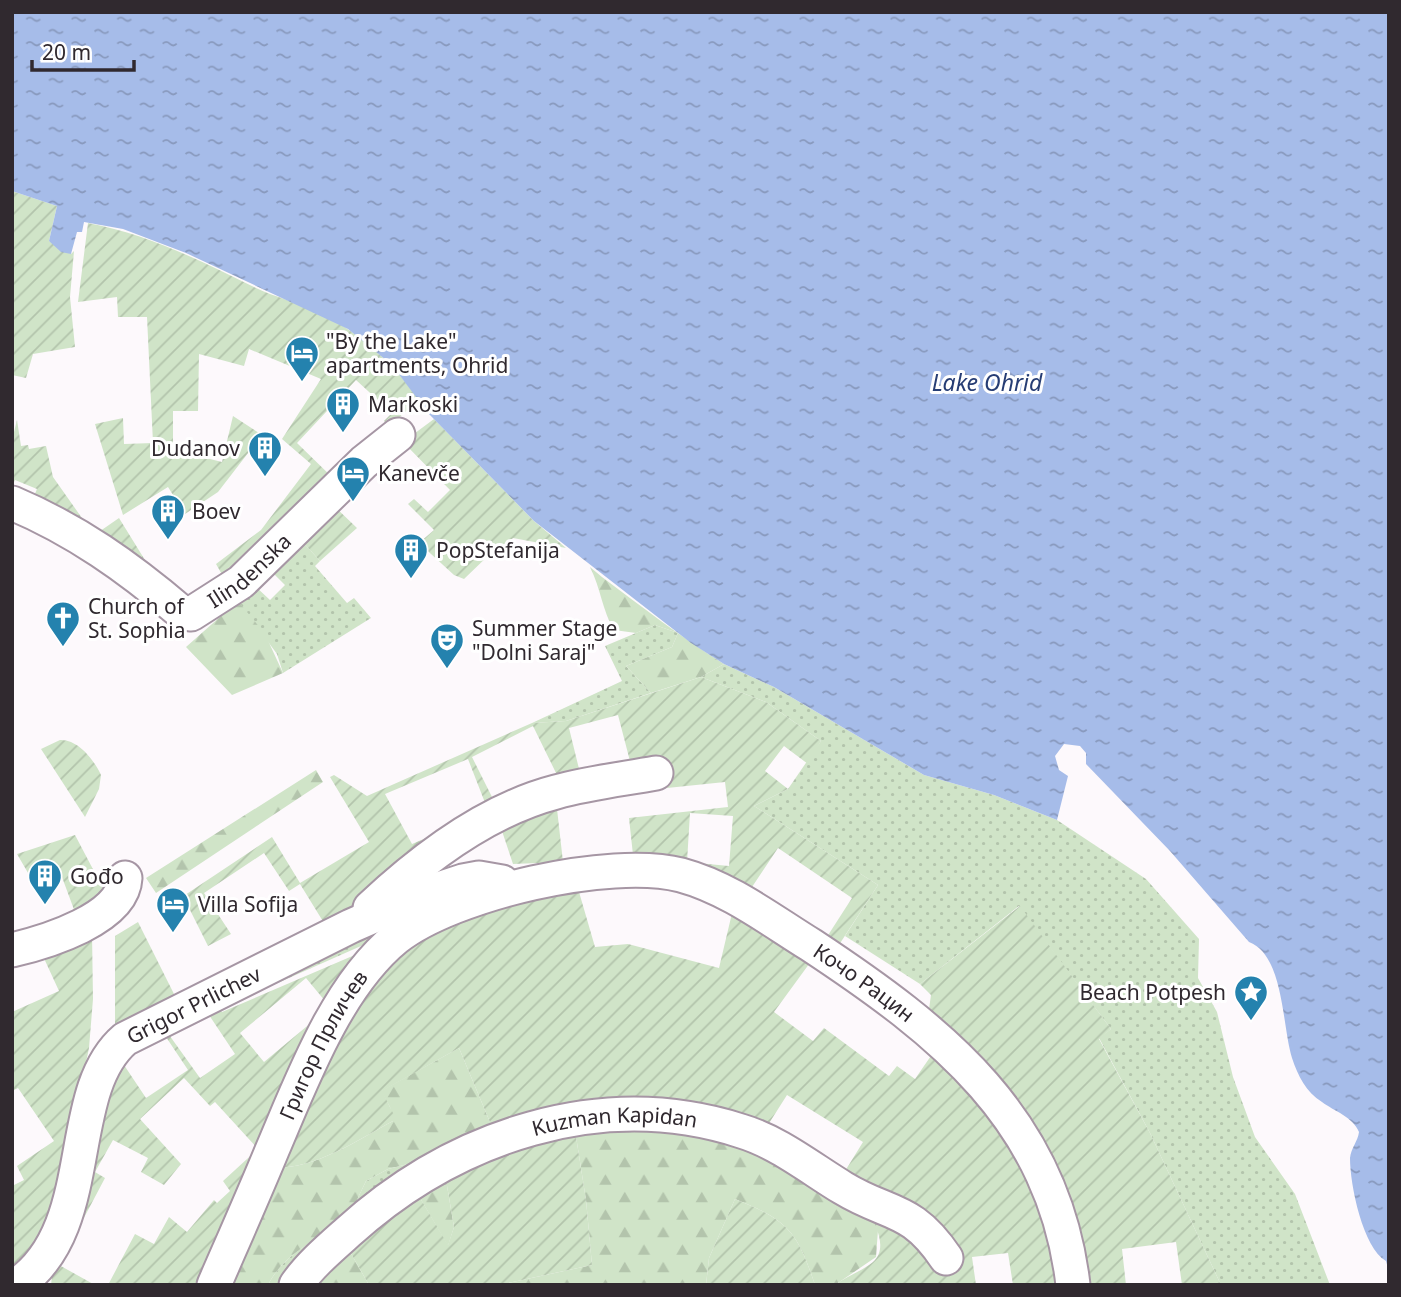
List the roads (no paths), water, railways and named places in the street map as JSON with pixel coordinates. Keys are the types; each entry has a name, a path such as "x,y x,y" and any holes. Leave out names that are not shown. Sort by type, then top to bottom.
{"street":[{"name":"Ilindenska","path":"12,503 83,538 114,557 181,612 191,614 215,602 249,576 356,470 398,435"},
{"path":"351,926 415,869 512,809 555,792 656,773"},
{"name":"Кочо Рацин","path":"518,887 595,872 639,870 680,875 745,903 856,976 964,1062 1014,1121 1049,1192 1065,1241 1073,1285"},
{"path":"12,950 66,934 87,922 118,898 125,878"},
{"name":"Grigor Prlichev","path":"17,1285 37,1268 55,1241 71,1194 103,1067 117,1046 138,1030 351,926 463,881 495,880 518,887"},
{"name":"Григор Прличев","path":"214,1285 299,1087 328,1030 366,971 386,948 410,928 518,887"},
{"name":"Kuzman Kapidan","path":"296,1285 316,1261 374,1209 468,1150 521,1130 570,1118 623,1114 677,1116 744,1132 794,1157 859,1198 911,1219 946,1258"}],"water":[{"name":"Lake Ohrid","path":"12,12 1389,12 1389,1272 1386,1261 1371,1243 1355,1199 1350,1158 1359,1132 1348,1118 1311,1093 1300,1077 1292,1058 1280,993 1269,961 1260,949 1249,942 1170,851 1086,764 1086,753 1080,746 1064,744 1055,756 1059,770 1068,776 1057,820 994,795 924,775 774,687 724,664 691,643 534,521 428,413 392,365 348,329 186,253 123,229 84,222 82,232 77,232 71,254 61,252 49,241 57,206 12,191"}],"place":[{"name":"\"By the Lake\" apartments, Ohrid","path":"302,383"},
{"name":"Markoski","path":"343,434"},
{"name":"Dudanov","path":"265,478"},
{"name":"Kanevče","path":"353,503"},
{"name":"Boev","path":"168,541"},
{"name":"PopStefanija","path":"411,580"},
{"name":"Church of St. Sophia","path":"63,648"},
{"name":"Summer Stage \"Dolni Saraj\"","path":"447,670"},
{"name":"Gođo","path":"45,906"},
{"name":"Villa Sofija","path":"173,934"},
{"name":"Beach Potpesh","path":"1251,1022"}]}
